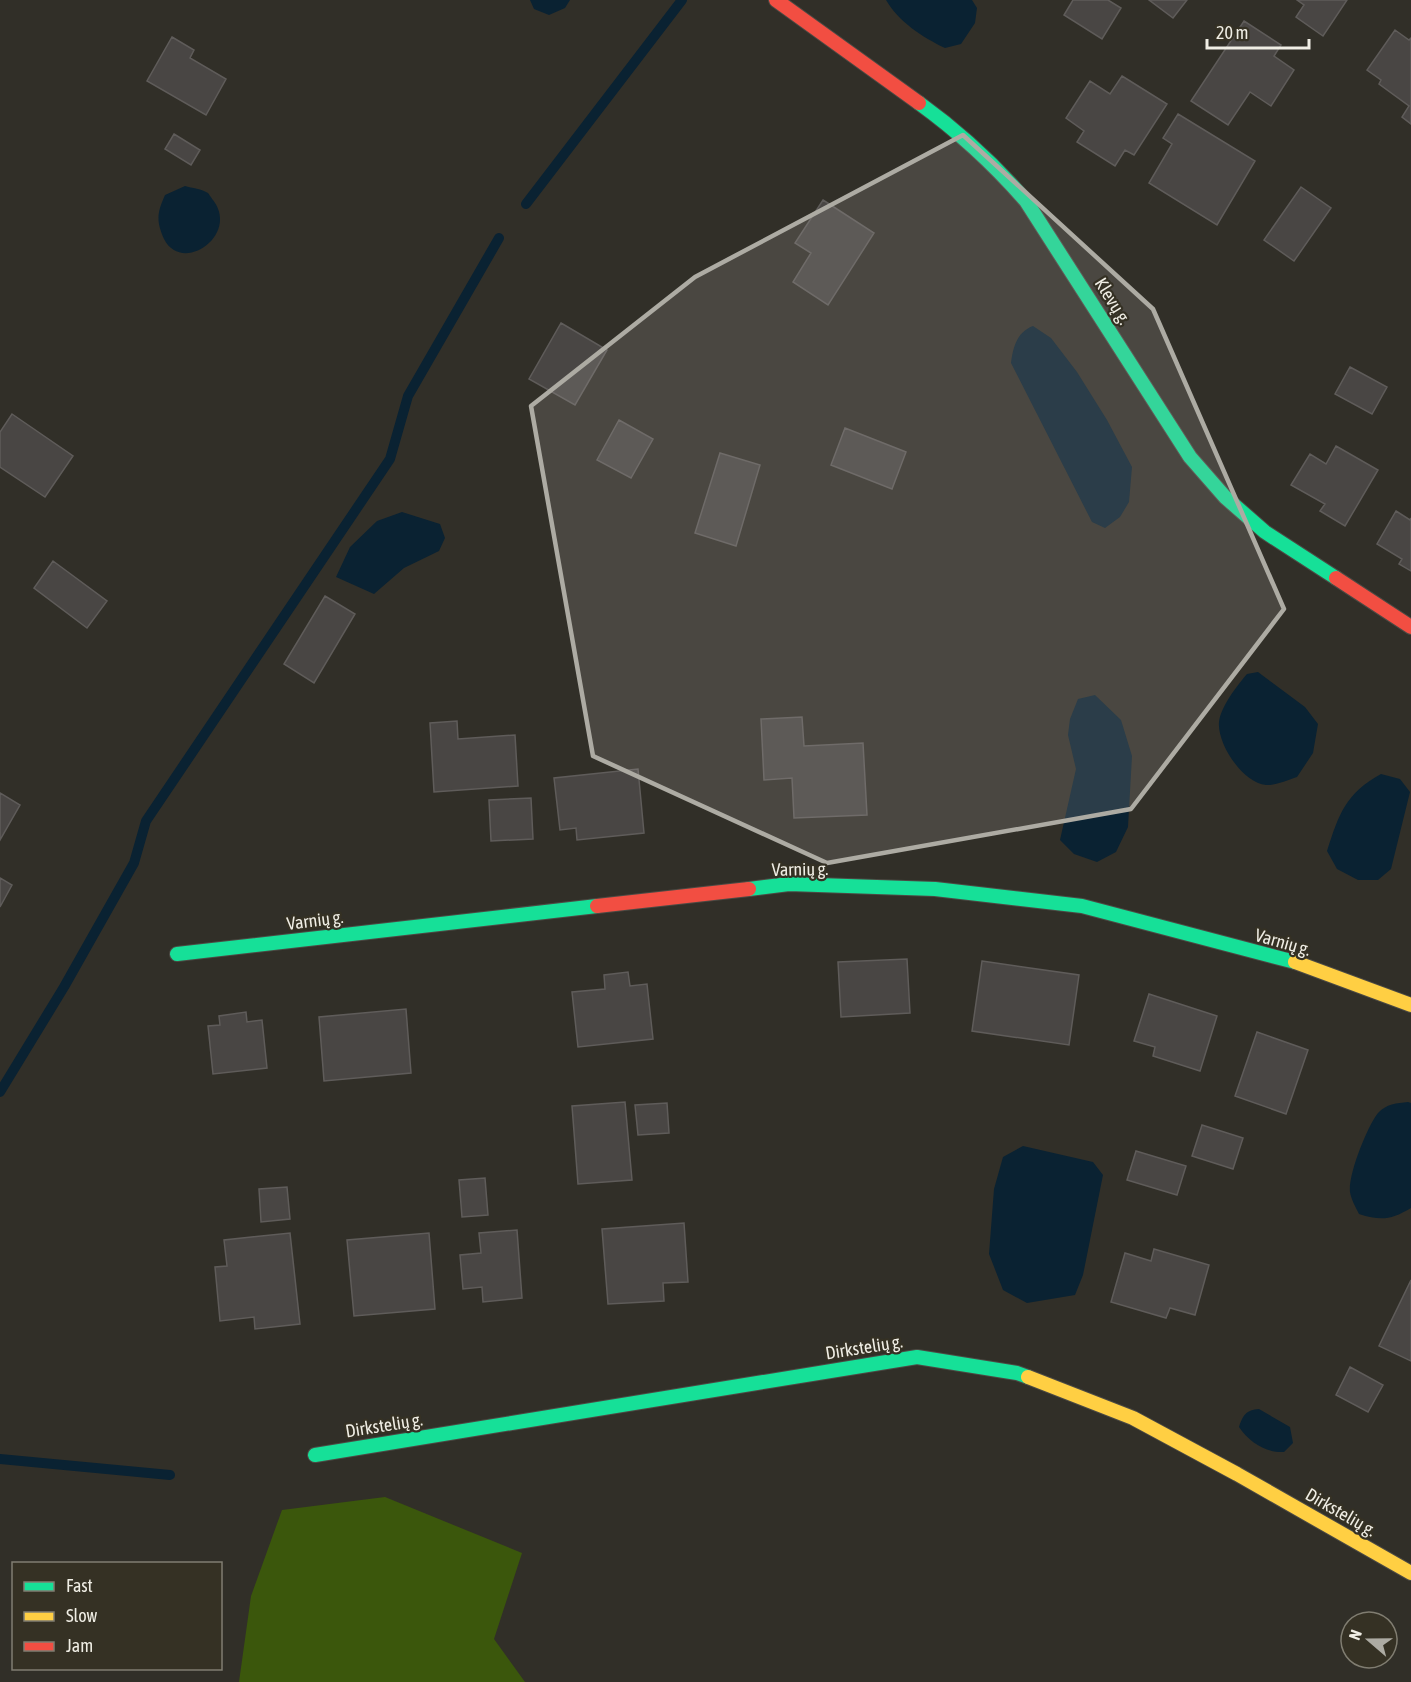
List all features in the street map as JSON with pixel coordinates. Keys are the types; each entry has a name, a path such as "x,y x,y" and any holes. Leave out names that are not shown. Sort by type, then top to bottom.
{"street":[{"name":"Klevų g.","path":"776,0 930,111 998,169 1026,201 1045,229 1190,457 1225,497 1265,532 1411,627"},
{"name":"Varnių g.","path":"177,954 789,885 935,890 1082,906 1297,963 1411,1005"},
{"name":"Dirkstelių g.","path":"315,1455 917,1357 1017,1373 1133,1418 1411,1573"}],"highlighted area":[{"path":"963,135 1153,309 1284,609 1131,809 827,863 593,756 531,406 695,277"}],"green space":[{"path":"385,1497 522,1553 494,1639 525,1682 239,1682 251,1596 282,1510"}],"water":[{"path":"530,0 570,0 565,8 549,15 534,9"},
{"path":"886,0 972,0 977,8 975,23 961,44 945,48 912,28 897,15"},
{"path":"185,186 208,193 219,213 219,226 214,237 205,246 195,252 183,253 172,249 164,239 158,217 165,195"},
{"path":"1033,326 1051,338 1077,372 1107,420 1132,467 1129,502 1120,517 1105,528 1092,522 1011,363 1017,341 1023,332"},
{"path":"402,512 440,524 445,538 439,551 404,568 374,594 336,577 350,547 377,521"},
{"path":"1258,672 1305,707 1318,724 1313,753 1297,777 1269,785 1257,783 1240,770 1222,741 1219,722 1230,696 1247,674"},
{"path":"1095,695 1121,720 1132,756 1128,827 1116,852 1097,862 1074,854 1060,840 1076,769 1068,735 1070,719 1078,699"},
{"path":"1381,774 1400,779 1410,792 1391,869 1378,880 1358,880 1337,869 1327,851 1335,826 1351,797"},
{"path":"1411,1103 1411,1208 1386,1218 1359,1214 1350,1192 1350,1184 1364,1140 1381,1110 1392,1104"},
{"path":"1023,1146 1093,1162 1103,1175 1083,1275 1075,1295 1027,1303 1003,1290 989,1254 994,1189 1003,1157"},
{"path":"1259,1409 1290,1427 1293,1443 1284,1452 1271,1451 1258,1446 1239,1427 1246,1414"}],"building":[{"path":"1073,0 1108,0 1121,8 1102,39 1064,15"},
{"path":"1149,0 1187,0 1173,18"},
{"path":"1297,0 1347,0 1323,36 1296,17 1304,5"},
{"path":"1244,21 1281,45 1274,56 1294,70 1271,106 1250,92 1228,125 1191,101"},
{"path":"1395,30 1409,40 1411,38 1411,124 1402,117 1409,106 1379,84 1381,80 1367,70"},
{"path":"172,37 194,50 190,58 226,79 206,115 147,81"},
{"path":"1122,76 1167,104 1134,155 1125,150 1115,166 1077,142 1084,131 1066,118 1090,81 1110,94"},
{"path":"1178,114 1255,161 1217,225 1149,183 1172,144 1163,138"},
{"path":"174,134 200,150 191,165 165,149"},
{"path":"1301,187 1331,208 1294,261 1264,240"},
{"path":"823,200 874,233 828,305 793,282 811,253 795,243"},
{"path":"561,323 607,350 575,405 529,379"},
{"path":"1350,367 1387,387 1372,414 1335,394"},
{"path":"12,414 73,456 45,497 0,467 0,432"},
{"path":"619,420 653,439 631,478 597,460"},
{"path":"845,428 906,452 892,489 831,465"},
{"path":"1336,446 1378,470 1345,526 1320,511 1325,504 1291,485 1310,454 1326,464"},
{"path":"720,453 760,465 736,546 695,533"},
{"path":"1396,511 1410,520 1411,518 1411,571 1399,564 1402,559 1377,544"},
{"path":"53,561 107,601 87,628 34,588"},
{"path":"325,596 355,614 314,683 284,664"},
{"path":"802,717 804,746 863,743 867,815 794,818 792,778 764,780 761,719"},
{"path":"457,721 458,739 515,735 518,786 434,792 430,723"},
{"path":"638,769 644,833 577,840 576,828 560,830 554,778"},
{"path":"0,793 20,805 0,840"},
{"path":"531,798 533,839 491,841 489,800"},
{"path":"0,878 12,885 0,907"},
{"path":"907,959 910,1013 841,1017 838,962"},
{"path":"982,961 1079,975 1069,1045 972,1031"},
{"path":"628,972 630,986 647,984 653,1039 578,1047 572,992 605,989 604,975"},
{"path":"1149,994 1217,1016 1200,1071 1153,1056 1155,1047 1134,1041"},
{"path":"406,1009 411,1073 324,1081 319,1017"},
{"path":"246,1012 247,1022 262,1020 267,1068 213,1074 208,1026 220,1025 219,1016"},
{"path":"1257,1032 1308,1050 1286,1114 1235,1096"},
{"path":"625,1102 632,1180 578,1184 572,1106"},
{"path":"667,1103 669,1133 638,1135 635,1105"},
{"path":"1202,1125 1243,1138 1233,1169 1192,1156"},
{"path":"1136,1151 1186,1166 1177,1195 1127,1180"},
{"path":"485,1178 488,1215 462,1217 459,1180"},
{"path":"287,1187 290,1219 261,1222 259,1189"},
{"path":"684,1223 688,1282 663,1283 664,1301 608,1304 602,1229"},
{"path":"517,1230 522,1298 483,1302 482,1287 463,1289 460,1255 481,1253 479,1233"},
{"path":"290,1233 300,1324 255,1329 254,1317 220,1321 215,1267 227,1266 224,1240"},
{"path":"429,1233 435,1309 354,1316 347,1240"},
{"path":"1154,1249 1209,1265 1195,1315 1170,1308 1166,1318 1111,1302 1125,1253 1151,1261"},
{"path":"1411,1280 1411,1361 1379,1346"},
{"path":"1350,1367 1383,1385 1368,1412 1336,1395"}],"waterway":[{"path":"526,204 682,0"},
{"path":"0,1092 64,987 134,863 146,821 390,459 408,396 499,238"},
{"path":"0,1459 170,1475"}],"traffic: fast":[{"path":"919,103 975,149 1026,201 1190,457 1225,497 1265,532 1336,578"},
{"path":"749,889 789,884 935,889 1082,906 1295,962"},
{"path":"177,954 597,906"},
{"path":"315,1455 917,1357 1017,1373 1028,1377"}],"traffic: slow":[{"path":"1295,962 1411,1005"},
{"path":"1028,1377 1133,1418 1411,1573"}],"traffic: jam":[{"path":"776,0 919,103"},
{"path":"1336,578 1411,627"},
{"path":"597,906 749,889"}]}
